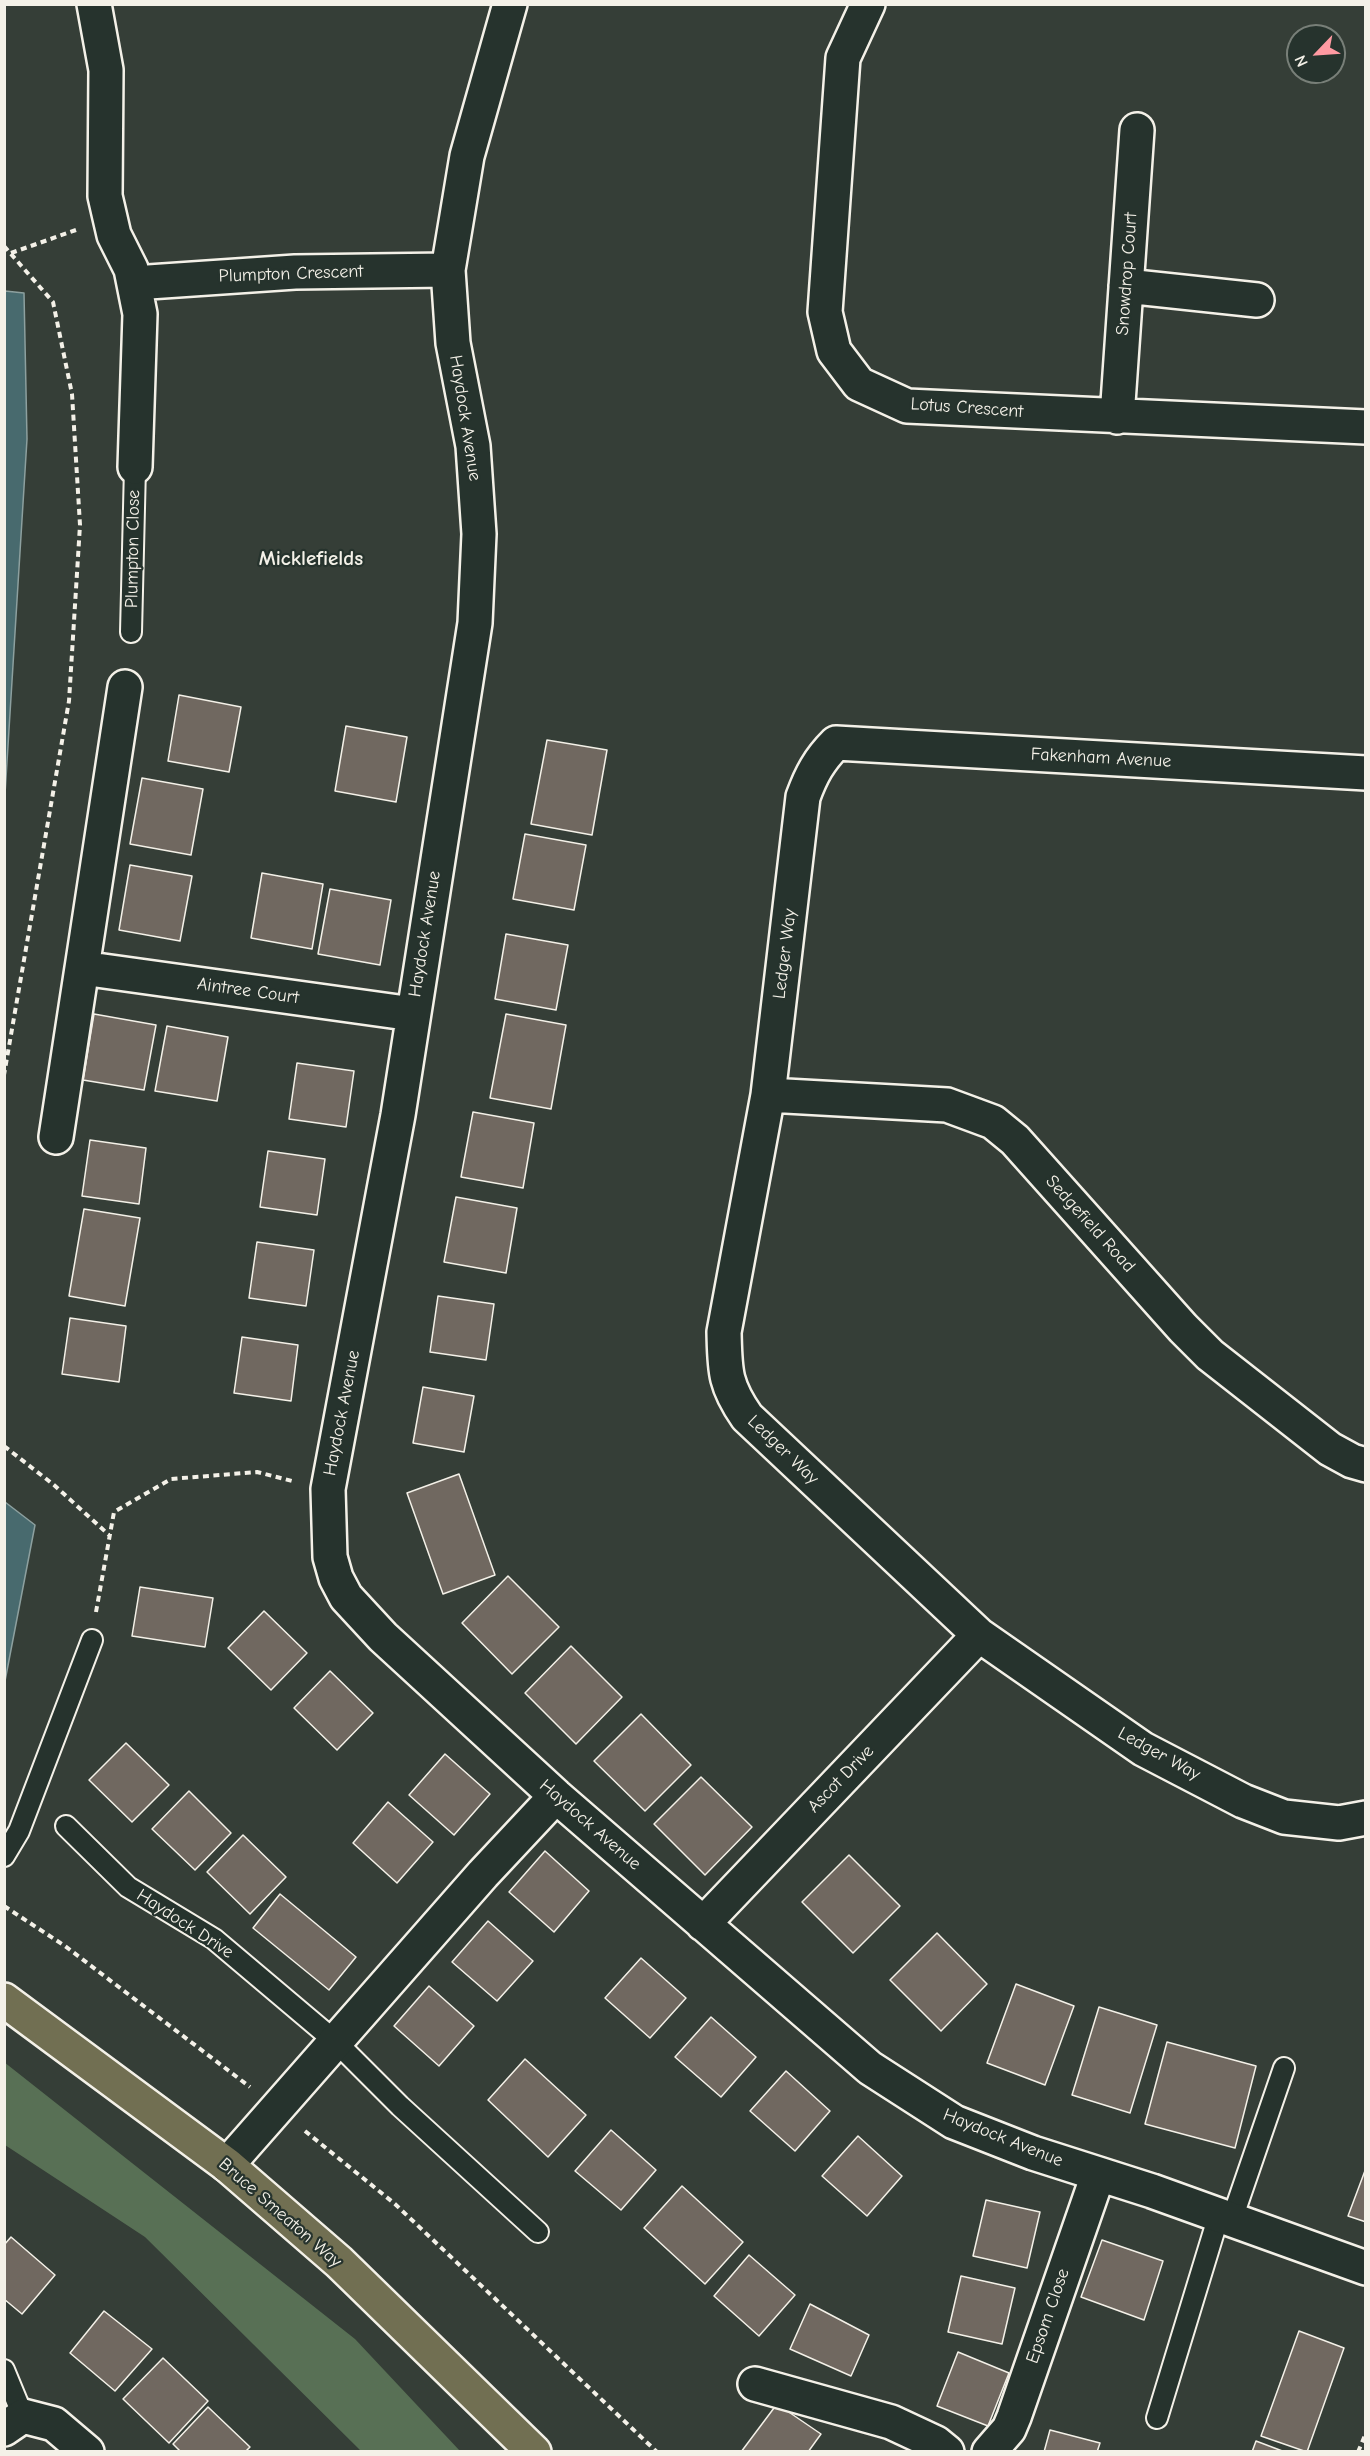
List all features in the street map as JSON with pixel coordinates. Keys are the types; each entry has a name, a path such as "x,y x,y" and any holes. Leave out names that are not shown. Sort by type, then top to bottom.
{"main road":[{"name":"Bruce Smeaton Way","path":"4,2000 227,2165 339,2262 534,2451"}],"street":[{"path":"94,4 106,70 105,196 114,235 131,270 140,314 135,467"},
{"name":"Haydock Avenue","path":"510,4 467,156 448,270 453,343 472,446 479,534 475,623 398,1115 328,1489 330,1557 336,1578 346,1597 383,1637 556,1796 870,2068 954,2122 1033,2153 1152,2191 1365,2268"},
{"name":"Lotus Crescent","path":"868,4 843,58 825,312 834,351 859,384 907,406 1365,427"},
{"name":"Snowdrop Court","path":"1117,417 1137,130"},
{"name":"Plumpton Crescent","path":"134,283 294,272 448,270"},
{"path":"1126,286 1257,300"},
{"path":"56,1137 125,687"},
{"name":"Fakenham Avenue","path":"836,743 1365,773"},
{"name":"Ledger Way","path":"836,743 820,758 810,775 803,797 768,1095 724,1332 728,1385 747,1417 979,1635 1143,1749 1243,1801 1284,1817 1339,1823 1365,1818"},
{"name":"Aintree Court","path":"82,968 413,1014"},
{"name":"Sedgefield Road","path":"768,1095 947,1105 993,1122 1015,1140 1183,1328 1210,1355 1330,1449 1365,1465"},
{"name":"Ascot Drive","path":"704,1924 979,1635"},
{"path":"227,2165 483,1874 556,1796"},
{"name":"Epsom Close","path":"989,2451 1008,2429 1014,2418 1098,2175"},
{"path":"755,2384 891,2422 936,2443 947,2451"},
{"path":"14,2423 54,2424 87,2451"}],"lane":[{"name":"Plumpton Close","path":"131,632 135,467"},
{"path":"4,1856 19,1831 92,1640"},
{"name":"Haydock Drive","path":"66,1826 128,1887 214,1939 336,2042 400,2106 538,2232"},
{"path":"1157,2418 1226,2217 1284,2068"},
{"path":"4,2370 14,2423"}],"path":[{"path":"10,253 111,217"},
{"path":"4,246 53,302 72,394 80,525 69,701 4,1075"},
{"path":"4,1446 54,1485 110,1535"},
{"path":"92,1640 100,1582 114,1512 171,1479 257,1472 328,1489"},
{"path":"4,1906 65,1946 278,2108 395,2204 657,2451"},
{"path":"1358,2451 1365,2433"}],"green space":[{"path":"4,2062 355,2339 460,2451 361,2451 145,2237 5,2145"}],"water":[{"path":"5,291 24,293 27,439 5,794"},
{"path":"5,1502 35,1525 5,1681"}],"building":[{"path":"179,695 241,707 229,772 168,761"},
{"path":"346,726 407,737 396,802 335,791"},
{"path":"547,740 607,750 592,835 531,824"},
{"path":"142,778 203,789 191,855 130,844"},
{"path":"525,834 586,845 574,910 513,899"},
{"path":"130,865 192,876 180,941 119,930"},
{"path":"262,873 323,884 312,949 251,938"},
{"path":"330,889 391,900 380,965 318,954"},
{"path":"506,934 568,945 556,1010 495,999"},
{"path":"94,1014 156,1025 144,1090 83,1080"},
{"path":"506,1014 566,1025 551,1109 490,1098"},
{"path":"167,1026 228,1037 217,1101 155,1091"},
{"path":"297,1063 354,1071 346,1127 289,1119"},
{"path":"473,1112 534,1123 523,1188 461,1177"},
{"path":"90,1140 146,1148 139,1204 82,1196"},
{"path":"268,1151 325,1159 317,1215 260,1207"},
{"path":"456,1197 517,1208 506,1273 444,1262"},
{"path":"84,1209 140,1218 125,1306 69,1296"},
{"path":"257,1242 314,1250 306,1306 249,1298"},
{"path":"438,1296 494,1304 486,1360 430,1352"},
{"path":"70,1318 126,1326 119,1382 62,1374"},
{"path":"242,1337 298,1345 291,1401 234,1393"},
{"path":"423,1387 474,1396 464,1452 413,1443"},
{"path":"459,1474 495,1575 443,1594 407,1493"},
{"path":"508,1576 559,1627 512,1674 462,1623"},
{"path":"140,1587 213,1598 205,1647 132,1636"},
{"path":"264,1611 307,1653 271,1690 228,1648"},
{"path":"571,1646 622,1697 576,1744 525,1693"},
{"path":"330,1671 373,1713 337,1750 294,1708"},
{"path":"641,1714 691,1765 645,1811 594,1761"},
{"path":"126,1743 169,1785 132,1822 89,1780"},
{"path":"445,1754 490,1794 454,1835 409,1795"},
{"path":"701,1777 752,1827 705,1875 654,1824"},
{"path":"189,1791 231,1833 195,1870 152,1829"},
{"path":"388,1802 433,1842 397,1883 353,1843"},
{"path":"243,1835 286,1877 250,1914 207,1872"},
{"path":"545,1851 589,1891 554,1932 509,1892"},
{"path":"849,1855 900,1906 853,1953 802,1902"},
{"path":"280,1894 356,1957 329,1990 253,1928"},
{"path":"488,1921 533,1961 497,2001 452,1962"},
{"path":"937,1933 987,1984 941,2031 890,1980"},
{"path":"641,1958 686,1998 650,2038 605,1998"},
{"path":"1016,1984 1074,2006 1045,2085 987,2063"},
{"path":"429,1986 474,2026 439,2066 394,2026"},
{"path":"1099,2007 1157,2025 1130,2113 1072,2095"},
{"path":"711,2017 756,2057 721,2097 675,2057"},
{"path":"1167,2042 1256,2066 1235,2148 1145,2124"},
{"path":"525,2059 586,2115 548,2157 488,2100"},
{"path":"786,2071 830,2111 795,2151 750,2111"},
{"path":"611,2130 656,2170 621,2210 575,2171"},
{"path":"858,2136 902,2176 867,2216 822,2176"},
{"path":"1366,2168 1366,2222 1348,2216"},
{"path":"682,2186 743,2242 705,2284 644,2228"},
{"path":"986,2200 1040,2212 1027,2268 973,2256"},
{"path":"11,2237 55,2275 22,2314 4,2299 4,2245"},
{"path":"1102,2240 1163,2261 1144,2320 1081,2297"},
{"path":"749,2255 795,2295 759,2336 714,2296"},
{"path":"961,2276 1015,2288 1002,2344 948,2332"},
{"path":"810,2304 869,2335 851,2376 790,2349"},
{"path":"104,2311 152,2349 115,2391 70,2353"},
{"path":"1299,2331 1344,2348 1307,2452 1261,2436"},
{"path":"958,2352 1009,2373 988,2426 937,2406"},
{"path":"163,2358 208,2401 169,2443 123,2399"},
{"path":"777,2404 821,2434 808,2452 741,2452"},
{"path":"208,2407 250,2447 245,2452 181,2452 173,2444"},
{"path":"1050,2430 1100,2443 1097,2452 1044,2452"},
{"path":"1256,2441 1285,2452 1252,2452"}],"district":[{"name":"Micklefields","path":"311,559"}]}
